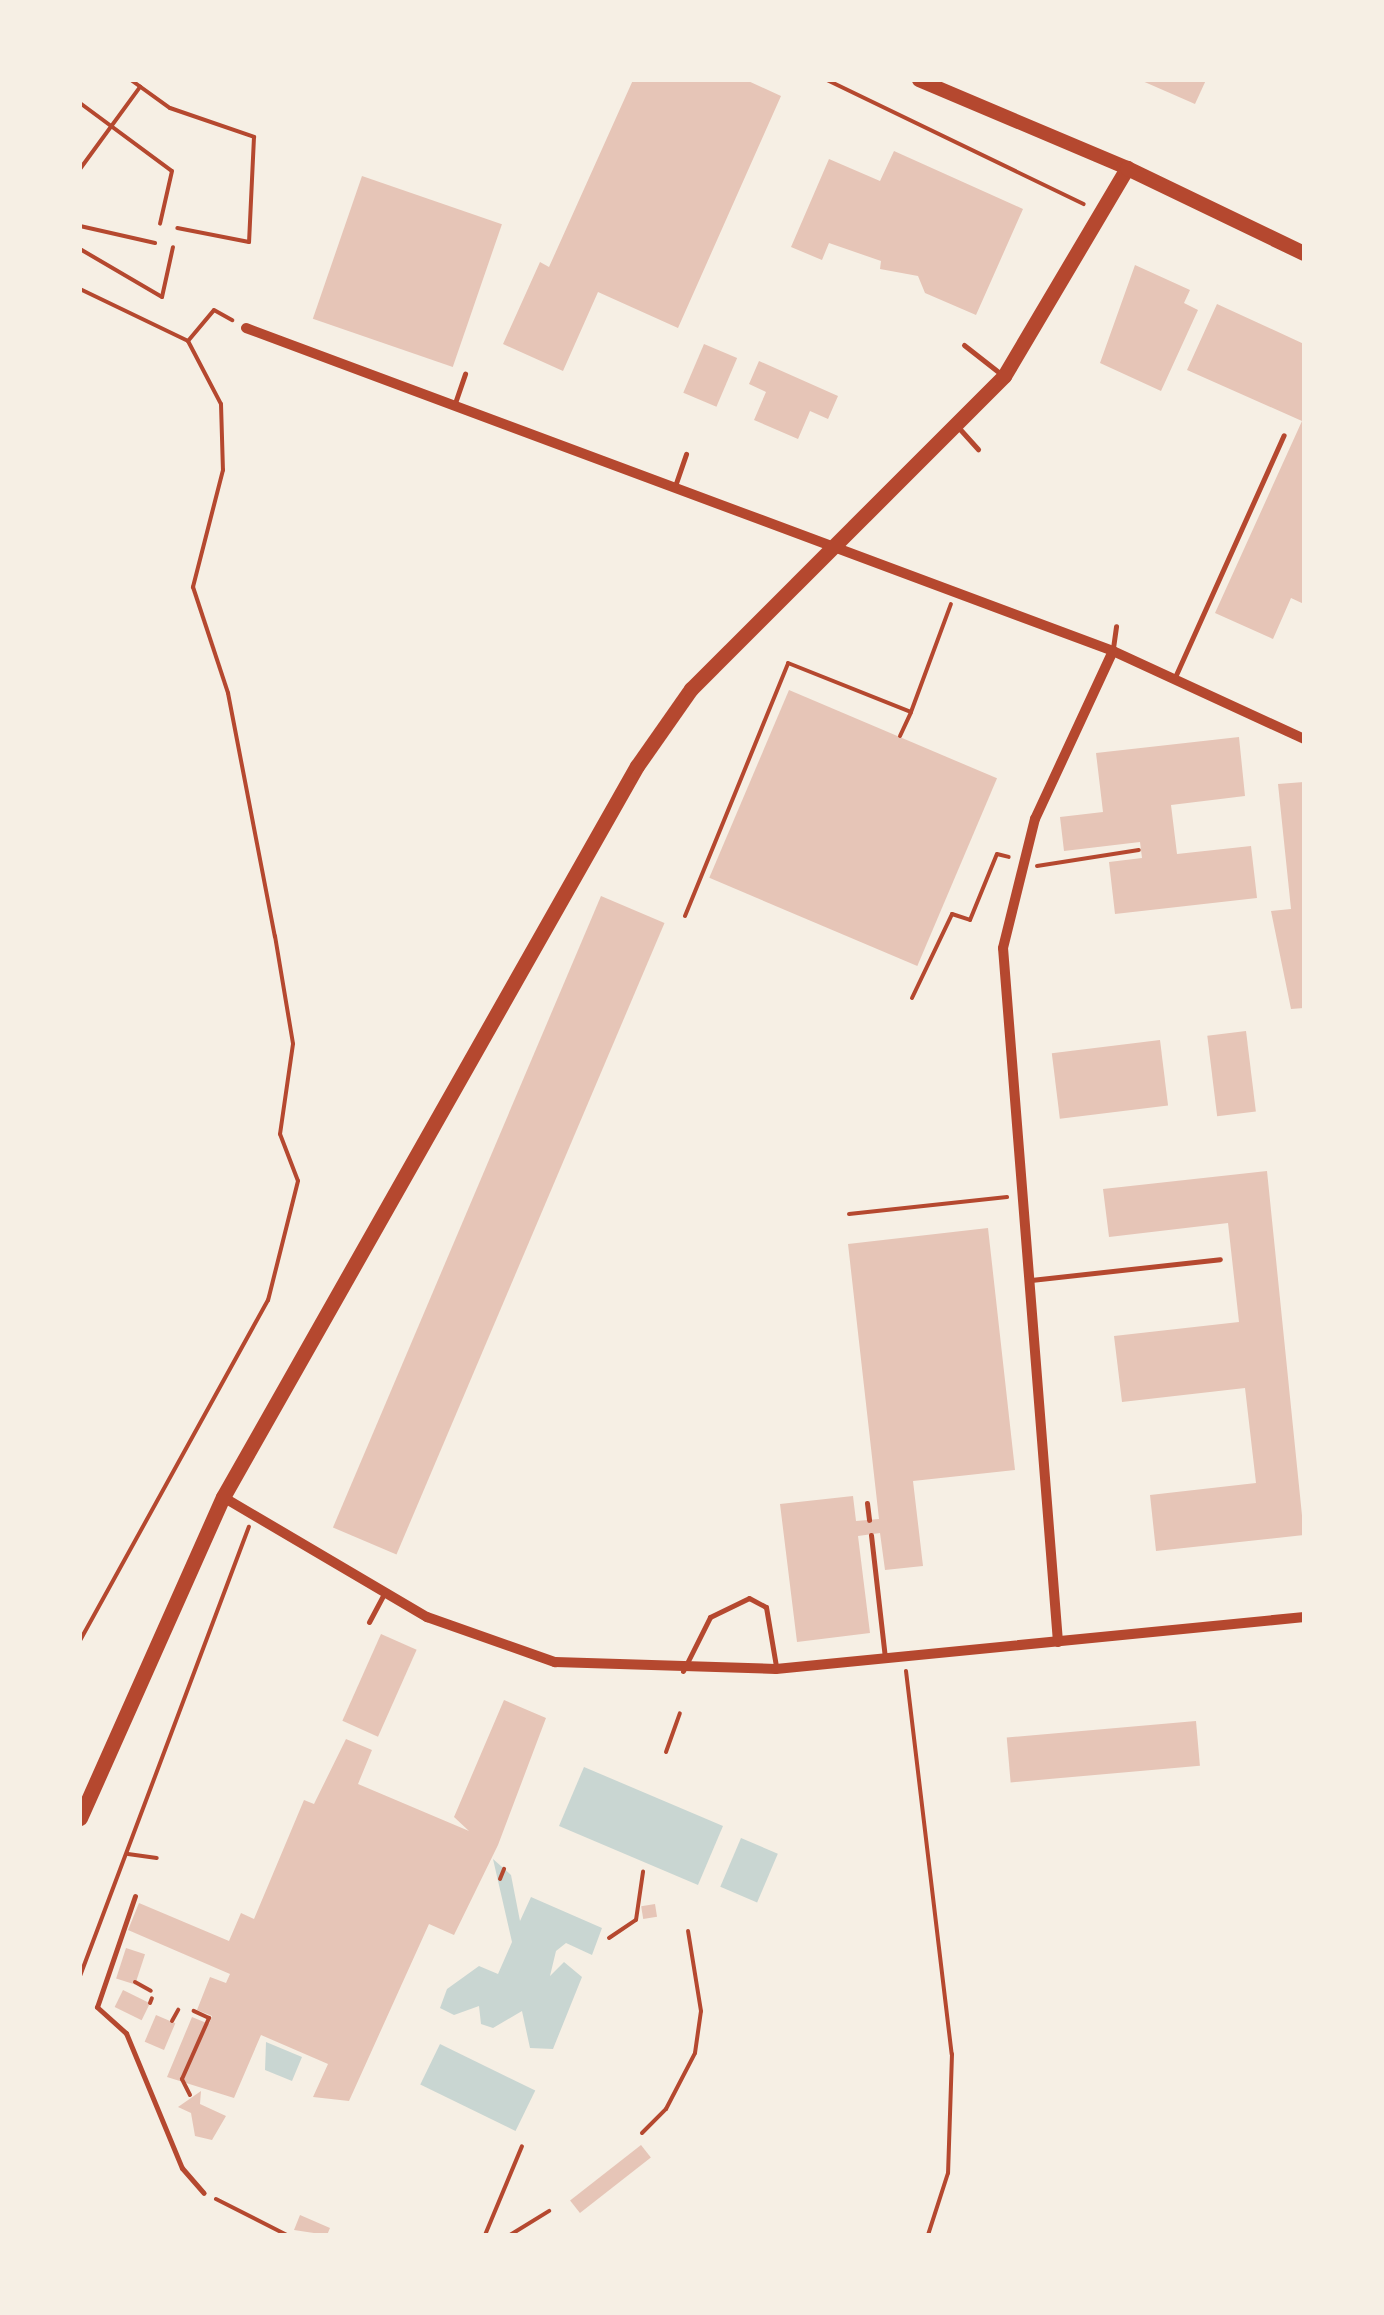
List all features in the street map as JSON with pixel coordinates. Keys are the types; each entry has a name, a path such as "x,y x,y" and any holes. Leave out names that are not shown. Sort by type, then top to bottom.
{"main road":[{"path":"80,1818 222,1497 636,766 690,689 825,548 958,427 1004,376 1127,168 1304,253"}],"street":[{"path":"919,80 1127,168"},
{"path":"246,328 675,486 825,548 1113,651 1304,739"},
{"path":"1058,1642 1003,948 1021,860 1113,651"},
{"path":"222,1497 384,1594 555,1662 683,1671 776,1669 1304,1617"}],"lane":[{"path":"964,345 1004,376"},
{"path":"454,406 465,374"},
{"path":"958,427 978,449"},
{"path":"1175,677 1284,434"},
{"path":"675,486 686,454"},
{"path":"1113,651 1116,626"},
{"path":"1030,1280 1220,1258"},
{"path":"867,1502 869,1520"},
{"path":"870,1534 885,1660"},
{"path":"369,1622 384,1594"},
{"path":"683,1671 710,1617 749,1598 766,1608 776,1669"},
{"path":"135,1896 97,2007 126,2033 182,2168 204,2193"}],"path":[{"path":"131,80 200,121 254,137 249,242 178,228"},
{"path":"827,80 1101,212"},
{"path":"80,169 140,87"},
{"path":"80,104 172,172 160,224"},
{"path":"80,226 156,243"},
{"path":"80,249 162,297 173,247"},
{"path":"80,289 188,341 221,404 223,470 193,587 228,693 275,936 293,1044 280,1134 298,1181 268,1300 80,1640"},
{"path":"188,341 214,310 246,328"},
{"path":"900,736 954,594"},
{"path":"684,916 788,663 911,712"},
{"path":"1048,869 1139,850"},
{"path":"912,998 952,914 970,920 998,854 1021,860"},
{"path":"850,1214 1022,1195"},
{"path":"80,1976 253,1517"},
{"path":"904,1658 952,2054 948,2173 928,2235"},
{"path":"666,1752 680,1713"},
{"path":"128,1854 157,1858"},
{"path":"500,1880 504,1869"},
{"path":"609,1938 636,1920 642,1872"},
{"path":"642,2133 666,2109 695,2053 700,2011 688,1930"},
{"path":"135,1982 151,1997"},
{"path":"172,2021 178,2010"},
{"path":"190,2094 182,2079 209,2018 194,2011"},
{"path":"485,2235 522,2146"},
{"path":"204,2193 287,2235"},
{"path":"510,2235 549,2211"}],"shaded area":[{"path":"584,1767 723,1826 698,1885 559,1826"},
{"path":"741,1838 778,1854 757,1902 720,1887"},
{"path":"493,1859 511,1875 520,1921 531,1897 602,1928 592,1955 566,1943 556,1951 550,1976 564,1962 582,1977 553,2049 530,2048 522,2011 493,2028 481,2024 479,2006 454,2015 440,2008 447,1989 479,1966 498,1974 512,1942"},
{"path":"266,2042 302,2057 292,2081 265,2070"},
{"path":"440,2044 535,2090 516,2131 420,2084"}],"building":[{"path":"633,80 746,80 781,96 678,328 598,292 563,371 503,344 540,262 549,267"},
{"path":"1140,80 1206,80 1195,104"},
{"path":"894,151 1023,209 976,315 925,293 918,276 880,269 881,261 829,243 822,260 791,247 829,159 880,181"},
{"path":"362,176 502,224 453,367 313,319"},
{"path":"1135,265 1190,290 1184,303 1198,310 1161,391 1100,363"},
{"path":"1217,304 1304,344 1304,604 1291,598 1273,639 1215,613 1302,421 1187,370"},
{"path":"704,344 737,358 716,407 683,393"},
{"path":"759,361 838,396 828,419 810,411 798,439 754,420 766,392 749,384"},
{"path":"789,690 997,778 917,966 709,878"},
{"path":"1239,737 1245,796 1171,805 1177,854 1251,846 1257,898 1115,914 1109,862 1142,858 1140,842 1064,851 1060,817 1103,812 1096,753"},
{"path":"1304,782 1304,1008 1291,1009 1271,911 1291,909 1278,784"},
{"path":"601,896 665,923 396,1554 333,1527"},
{"path":"1246,1031 1256,1111 1217,1116 1207,1036"},
{"path":"1160,1040 1168,1106 1060,1119 1052,1053"},
{"path":"1267,1171 1304,1535 1156,1551 1150,1495 1256,1483 1245,1388 1122,1402 1114,1336 1239,1322 1228,1223 1109,1237 1103,1189"},
{"path":"988,1228 1015,1470 913,1481 923,1566 885,1570 880,1533 858,1536 870,1633 797,1642 780,1504 853,1496 856,1521 879,1519 848,1244"},
{"path":"381,1634 417,1650 378,1737 342,1721"},
{"path":"504,1700 546,1718 498,1845 454,1935 429,1924 349,2101 313,2097 328,2064 261,2035 234,2098 167,2077 192,2017 209,2024 212,2016 197,2010 210,1977 226,1983 230,1974 128,1930 139,1903 229,1941 241,1913 254,1919 304,1800 314,1804 346,1739 372,1750 358,1784 469,1831 454,1817"},
{"path":"1196,1721 1200,1766 1011,1782 1007,1738"},
{"path":"655,1904 657,1917 643,1919 641,1906"},
{"path":"126,1948 145,1954 135,1985 116,1978"},
{"path":"123,1990 150,2003 142,2020 115,2007"},
{"path":"156,2015 175,2023 164,2050 145,2042"},
{"path":"201,2091 200,2104 226,2116 212,2140 195,2136 191,2113 178,2107"},
{"path":"641,2145 651,2158 580,2213 570,2200"},
{"path":"300,2215 330,2228 327,2235 294,2230"}]}
